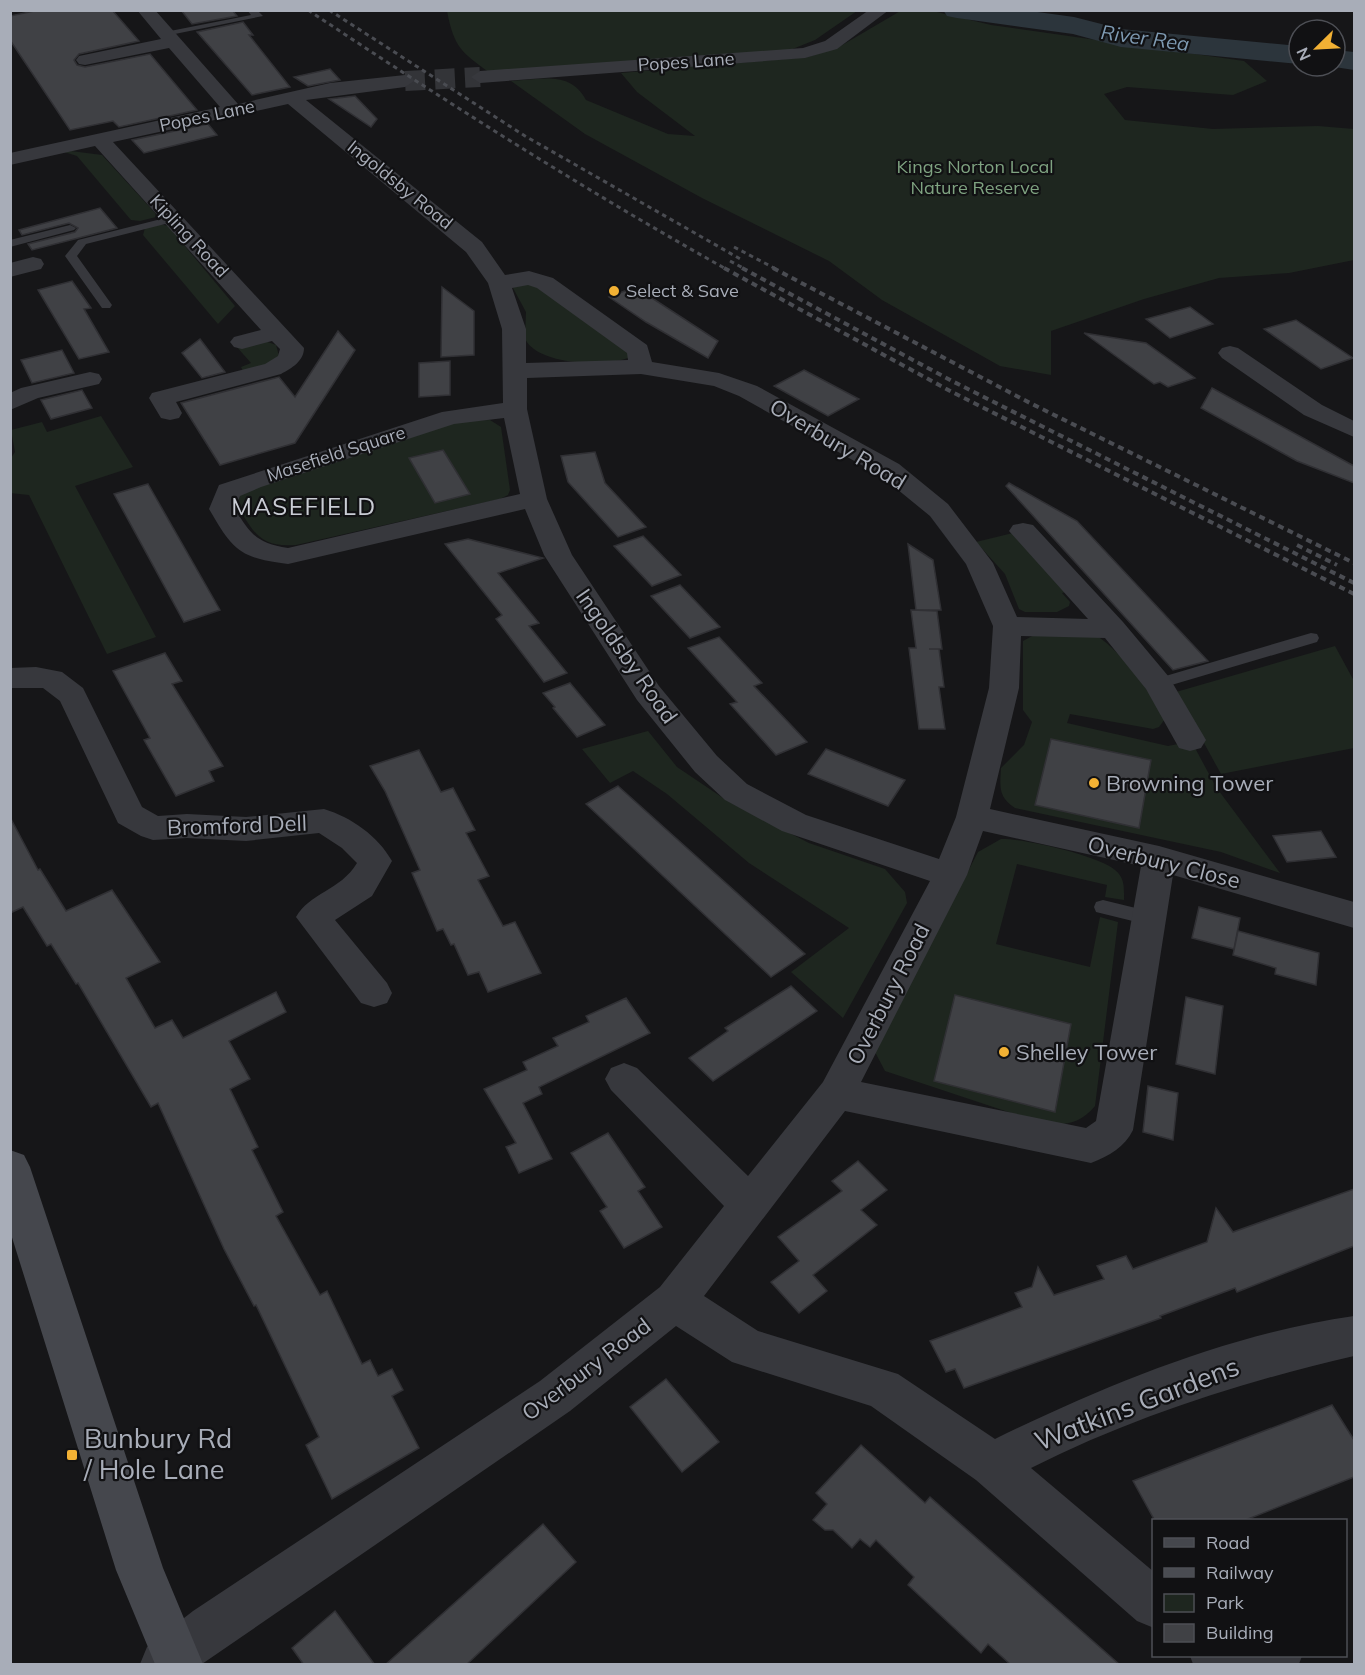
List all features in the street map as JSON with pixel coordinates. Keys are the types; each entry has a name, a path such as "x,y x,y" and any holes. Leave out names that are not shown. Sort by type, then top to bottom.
{"main road":[{"path":"10,1167 140,1570 173,1661"}],"street":[{"path":"145,10 233,111"},
{"name":"Popes Lane","path":"480,77 805,53 831,45 881,10"},
{"path":"85,60 170,38"},
{"name":"Popes Lane","path":"10,159 352,85 405,81"},
{"name":"Ingoldsby Road","path":"291,98 474,247 499,283 514,329 515,410 534,499 558,555 648,693 706,764 736,792 794,823 950,874"},
{"name":"Kipling Road","path":"100,140 292,348 292,354 286,361 232,387 161,398 170,413"},
{"path":"10,270 33,264"},
{"path":"499,283 529,278 545,283 639,350 642,367"},
{"path":"242,342 277,333"},
{"path":"1229,353 1313,411 1354,430"},
{"name":"Overbury Road","path":"173,1661 243,1605 555,1396 675,1301 748,1203 836,1093 950,874 972,817 1004,688 1007,626 979,563 939,510 890,470 748,391 719,380 642,367 516,371"},
{"path":"10,403 30,393 90,379"},
{"name":"Masefield Square","path":"515,410 451,417 252,481 228,491 222,509 240,540 256,552 288,556 534,499"},
{"path":"1023,531 1113,629 1158,684 1190,740"},
{"path":"1007,626 1113,629"},
{"name":"Bromford Dell","path":"10,678 36,676 51,679 72,695 130,815 153,828 187,826 246,829 324,820 354,839 375,861 360,888 313,917 374,993"},
{"name":"Overbury Close","path":"972,817 1159,858 1354,915"},
{"path":"836,1093 1091,1146 1114,1130 1159,858"},
{"path":"624,1078 748,1203"},
{"path":"675,1301 747,1348 883,1389 992,1464 1152,1602"},
{"name":"Watkins Gardens","path":"992,1464 1059,1430 1210,1371 1354,1336"}],"lane":[{"path":"170,38 258,16 251,10"},
{"path":"106,305 71,255 81,242 172,219"},
{"path":"10,244 70,228"},
{"path":"1158,684 1311,638"},
{"path":"1103,907 1149,918"}],"green space":[{"name":"Kings Norton Local Nature Reserve","path":"902,10 933,11 991,25 1244,61 1267,81 1233,95 1127,87 1104,94 1125,120 1213,129 1318,126 1354,129 1354,260 1289,273 1219,278 1144,299 1051,331 1051,375 1000,366 882,300 829,261 702,198 585,134 511,81 554,79 563,81 572,84 586,100 668,134 695,136 637,92 621,73 808,57 839,47"},
{"path":"447,11 857,11 815,40 790,50 490,73 460,48"},
{"path":"64,152 102,155 155,213 156,217 140,221 131,220 77,156"},
{"path":"160,224 168,226 235,306 218,324 143,235 145,228"},
{"path":"531,283 630,349 631,357 606,362 574,362 544,355 533,348 525,339 526,312 513,288 514,285"},
{"path":"265,341 276,345 279,356 275,361 244,373 241,367 251,363 236,346"},
{"path":"101,416 133,467 75,486 156,637 107,654 29,495 10,493 11,458 15,452 11,430 42,422 47,432"},
{"path":"490,420 501,427 510,490 508,495 500,499 296,545 274,544 266,541 253,530 236,504 242,492 450,421"},
{"path":"1017,532 1070,591 1062,593 1070,602 1069,606 1057,612 1025,612 1019,609 1005,574 976,542"},
{"path":"1036,634 1096,635 1117,653 1143,684 1165,719 1159,727 1153,729 1070,714 1067,723 1168,746 1178,744 1195,748 1216,787 1280,873 1221,852 1015,808 1009,804 1001,791 1001,768 1024,745 1032,722 1023,710 1023,641"},
{"path":"1335,646 1354,681 1354,748 1221,774 1176,692"},
{"path":"648,731 677,767 729,802 809,843 885,869 905,892 907,903 843,1018 791,972 849,928 749,863 667,794 633,771 610,783 582,749"},
{"path":"1001,839 1042,845 1094,859 1115,870 1121,876 1123,884 1124,900 1105,897 1107,885 1017,864 996,944 1090,967 1100,917 1118,922 1095,1106 1083,1117 1070,1123 1038,1122 885,1071 875,1052 978,852"}],"building":[{"path":"39,10 112,10 139,41 79,54 74,60 77,65 85,67 150,54 197,110 119,127 113,121 70,130 10,40 10,16"},
{"path":"181,10 232,10 237,16 192,24"},
{"path":"243,22 253,35 249,35 290,87 252,95 197,32"},
{"path":"330,69 340,80 308,86 294,77"},
{"path":"355,96 377,119 371,127 329,99"},
{"path":"208,124 217,135 144,153 132,140"},
{"path":"100,208 117,228 32,250 28,244 75,232 78,228 69,223 22,235 19,230"},
{"path":"72,281 91,308 84,309 109,352 79,359 38,290"},
{"path":"442,287 474,311 474,355 441,357"},
{"path":"635,287 718,341 708,358 646,322 609,297"},
{"path":"1190,307 1213,324 1170,338 1146,319"},
{"path":"1296,320 1353,358 1321,369 1264,329"},
{"path":"338,331 355,350 295,443 220,465 181,403 279,377 295,397"},
{"path":"1084,333 1146,343 1195,378 1168,387 1160,382 1154,384"},
{"path":"200,339 225,372 202,378 182,353"},
{"path":"62,350 74,373 32,383 21,360"},
{"path":"450,361 450,395 419,397 419,363"},
{"path":"804,370 859,399 828,416 774,386"},
{"path":"1212,388 1354,466 1354,483 1297,461 1201,408"},
{"path":"82,390 92,408 51,419 41,400"},
{"path":"443,450 470,494 435,503 409,458"},
{"path":"595,452 605,483 646,527 618,537 568,482 561,456"},
{"path":"1009,483 1077,521 1208,661 1173,670 1006,486"},
{"path":"148,484 220,610 184,622 114,494"},
{"path":"643,536 681,575 652,586 614,546"},
{"path":"468,539 543,558 498,573 539,623 529,626 567,673 544,682 496,619 502,615 445,544"},
{"path":"908,544 933,560 941,610 916,610"},
{"path":"680,585 720,627 690,638 651,596"},
{"path":"911,610 937,611 944,687 939,687 945,729 919,729 909,648 916,648"},
{"path":"719,637 762,683 754,686 807,742 776,755 730,704 737,702 688,648"},
{"path":"165,653 182,681 172,684 223,766 209,771 214,781 176,796 144,740 150,738 113,671"},
{"path":"570,683 605,725 577,737 543,693"},
{"name":"Browning Tower","path":"1051,739 1151,760 1139,828 1035,805"},
{"path":"826,749 905,780 888,806 808,774"},
{"path":"419,750 441,792 453,788 475,830 466,833 489,876 478,880 503,926 515,922 541,973 488,992 479,972 468,975 454,944 451,945 443,929 437,931 412,873 420,870 385,791 370,766"},
{"path":"618,786 805,954 771,977 586,804"},
{"path":"10,817 38,870 40,869 66,911 112,890 160,962 126,978 155,1028 172,1020 183,1038 276,992 286,1012 229,1041 250,1079 230,1089 258,1147 252,1150 283,1212 276,1216 320,1295 327,1291 362,1364 370,1360 378,1376 392,1369 403,1390 392,1396 419,1448 332,1499 306,1445 319,1437 256,1305 254,1306 224,1249 158,1103 151,1107 78,983 76,984 51,944 47,946 23,907 10,913"},
{"path":"1321,831 1336,857 1287,862 1273,836"},
{"path":"1199,907 1240,918 1234,949 1192,938"},
{"path":"1238,931 1319,953 1316,985 1275,974 1276,968 1233,955"},
{"path":"791,986 817,1011 713,1081 689,1058 728,1031 725,1028"},
{"name":"Shelley Tower","path":"955,995 1071,1024 1055,1112 934,1081"},
{"path":"1186,997 1223,1006 1215,1074 1176,1064"},
{"path":"626,998 650,1033 539,1087 542,1094 523,1103 552,1159 519,1173 506,1147 516,1143 484,1089 527,1070 523,1062 558,1046 553,1038 589,1022 586,1016"},
{"path":"1148,1086 1178,1093 1173,1140 1143,1132"},
{"path":"608,1133 645,1187 638,1191 662,1227 624,1248 600,1211 607,1207 571,1153"},
{"path":"858,1161 887,1190 861,1210 877,1225 813,1275 827,1291 799,1313 771,1282 799,1261 778,1237 842,1191 832,1181"},
{"path":"1354,1189 1354,1246 1237,1292 1235,1288 1160,1316 1161,1318 964,1388 955,1369 946,1372 930,1341 1022,1307 1015,1293 1032,1287 1038,1267 1054,1295 1104,1279 1097,1266 1126,1256 1133,1269 1207,1242 1216,1208 1233,1232"},
{"path":"666,1379 719,1442 682,1472 630,1407"},
{"path":"1332,1405 1354,1440 1354,1477 1248,1519 1154,1519 1133,1481"},
{"path":"861,1445 925,1503 930,1497 1120,1665 1011,1665 988,1644 981,1653 908,1585 914,1577 876,1540 870,1547 860,1539 852,1548 833,1530 825,1530 813,1520 827,1504 816,1493"},
{"path":"543,1524 576,1562 466,1665 385,1665"},
{"path":"335,1611 375,1665 304,1665 292,1648"}],"waterway":[{"name":"River Rea","path":"957,10 1074,26 1121,38 1287,54"},
{"name":"River Rea","path":"1347,60 1354,61"}],"tunnel":[{"path":"405,81 480,77"}],"railway":[{"path":"308,10 515,144 726,269"},
{"path":"329,10 525,136 742,260"},
{"path":"734,247 776,269"},
{"path":"730,261 745,269"},
{"path":"724,268 952,392 1354,594"},
{"path":"742,268 952,381 1354,583"},
{"path":"773,268 1030,403 1354,563"},
{"path":"1297,545 1337,565"}],"place":[{"name":"Select & Save","path":"614,291"},
{"name":"Browning Tower","path":"1094,783"},
{"name":"Shelley Tower","path":"1004,1052"},
{"name":"Bunbury Rd / Hole Lane","path":"72,1455"}],"district":[{"name":"MASEFIELD","path":"304,507"}]}
